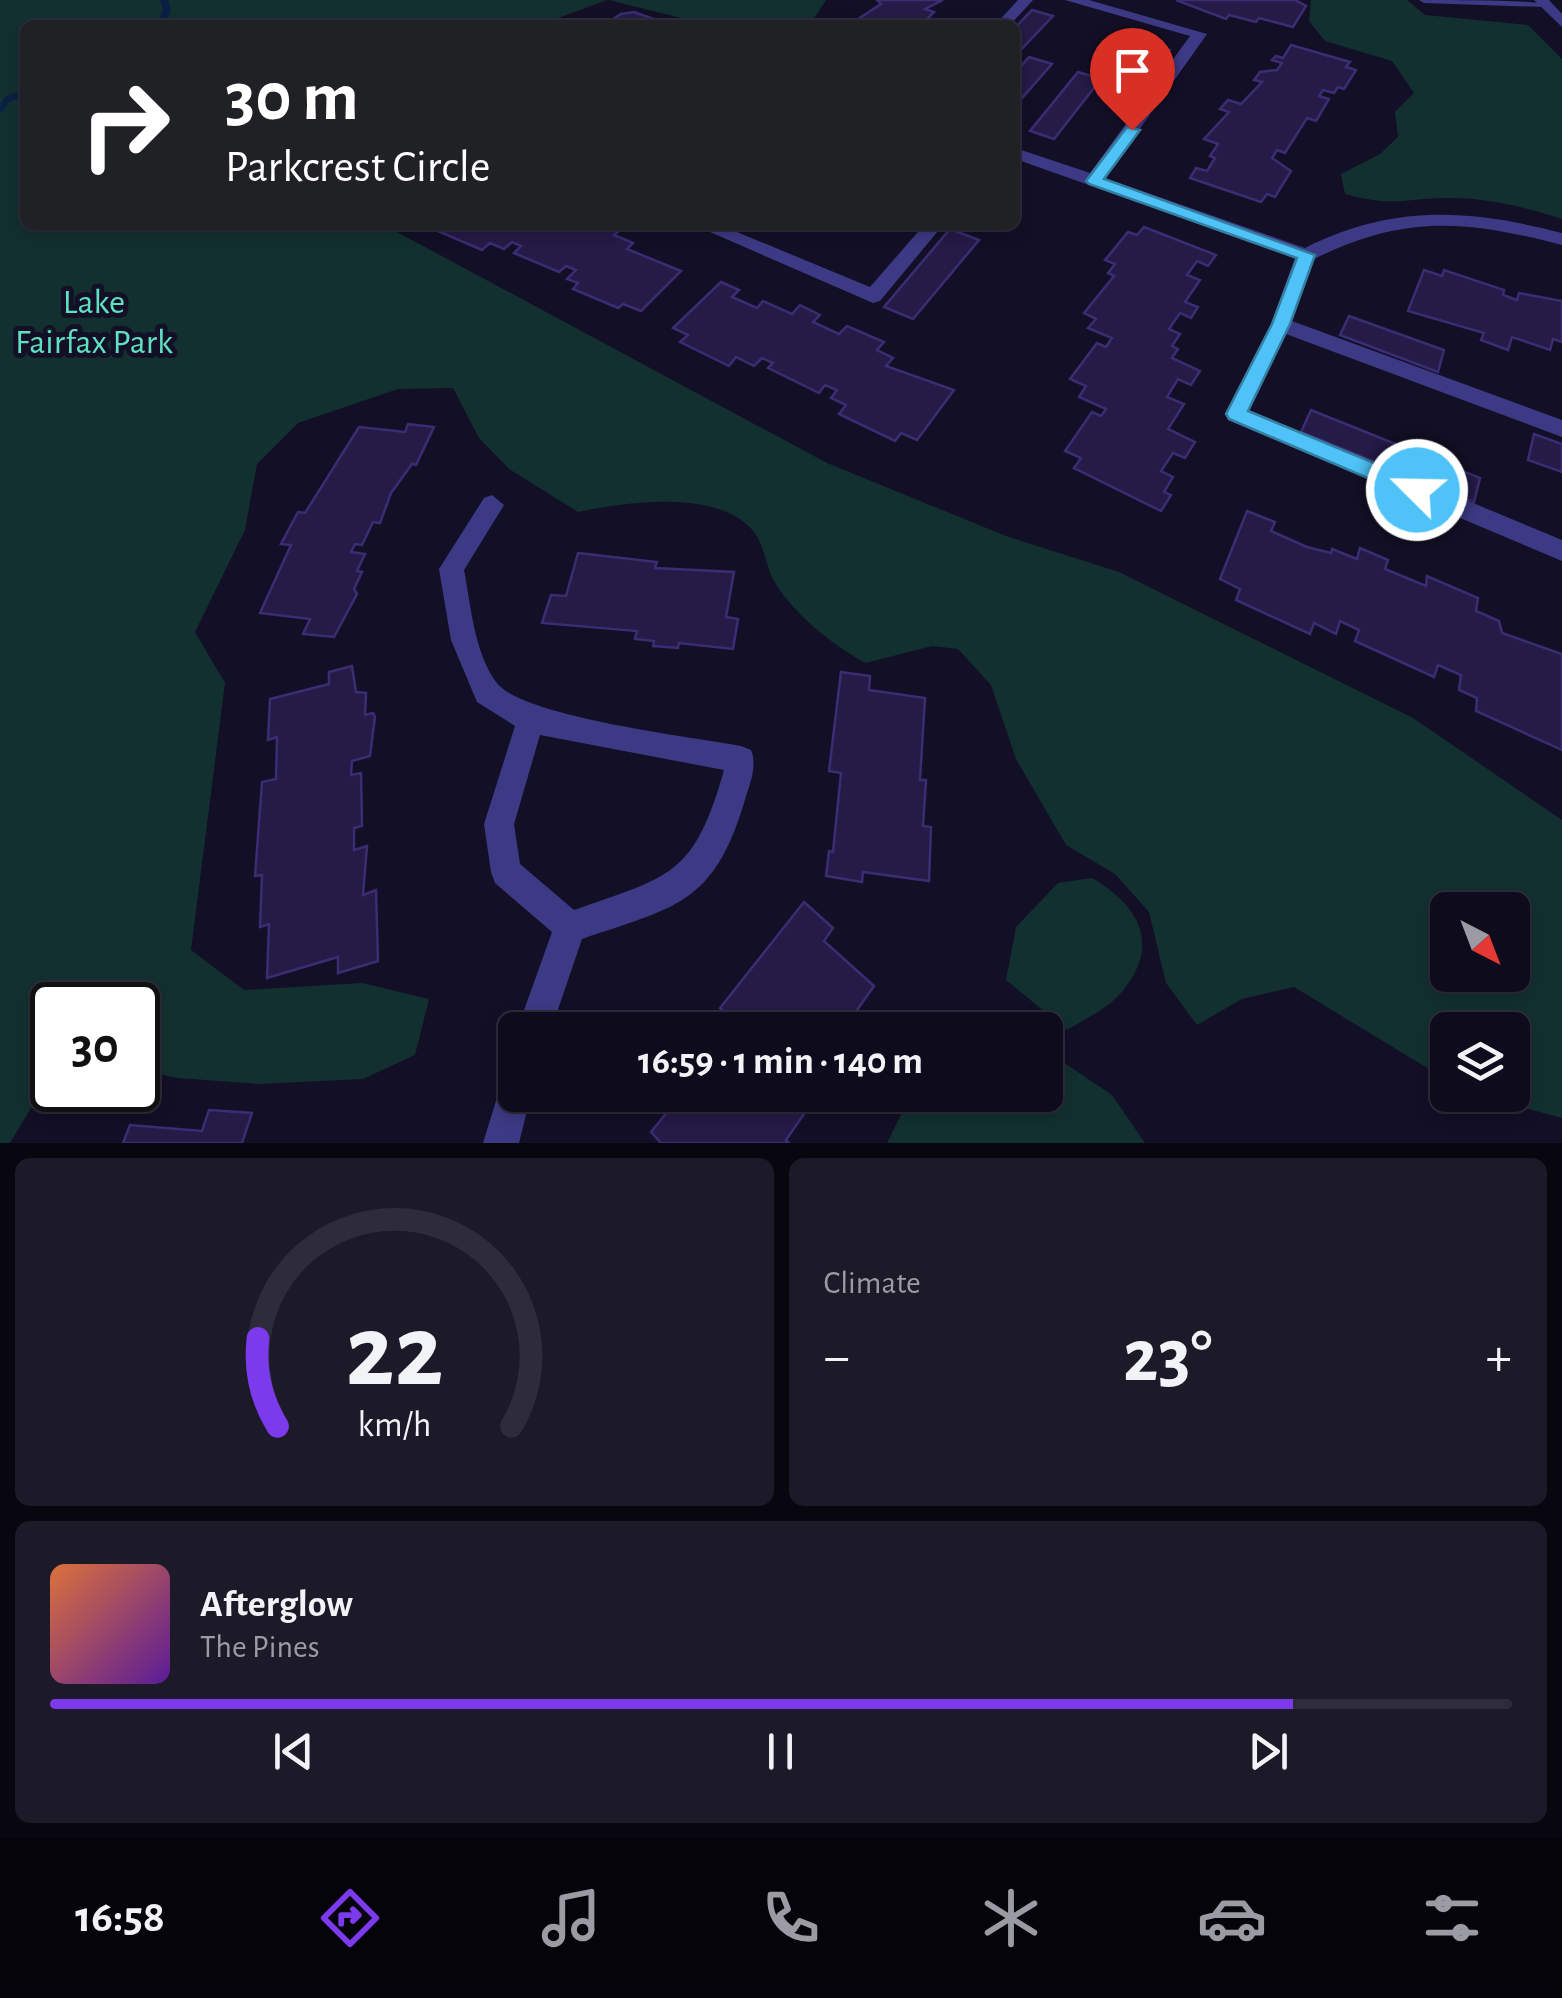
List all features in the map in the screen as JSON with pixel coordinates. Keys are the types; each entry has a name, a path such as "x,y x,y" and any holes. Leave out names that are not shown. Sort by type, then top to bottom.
{"street":[{"path":"1007,20 1026,0"},
{"path":"1072,0 1199,34 1094,181"},
{"path":"1543,2 1562,23"},
{"path":"1020,155 1306,255 1366,227 1436,220 1530,230 1562,240"},
{"path":"716,230 873,296 930,230"},
{"path":"1306,255 1281,324 1236,414 1562,551"},
{"path":"1281,324 1562,429"},
{"path":"492,504 451,570 464,640 487,693 531,720 741,760 726,816 694,874 649,898 570,927"},
{"path":"531,720 499,824 506,872 570,927"},
{"path":"540,1012 570,927"},
{"path":"501,1143 509,1112"}],"lane":[{"path":"1424,0 1543,2"}],"green space":[{"name":"Lake Fairfax Park","path":"0,0 607,0 553,20 20,20 20,230 393,230 827,463 1006,536 1119,572 1413,718 1562,820 1562,1118 1530,1109 1530,1012 1430,1012 1430,1070 1294,987 1242,999 1197,1025 1166,983 1149,912 1115,874 1066,845 1016,759 991,685 958,649 932,646 866,663 826,637 788,601 771,575 754,532 738,518 718,509 671,502 578,512 509,469 479,438 453,388 398,389 298,423 257,464 245,530 195,632 225,683 191,950 244,990 362,983 429,999 415,1055 363,1079 258,1084 178,1078 160,1074 160,982 30,982 30,1110 10,1143 0,1143"},
{"path":"609,0 826,0 810,20 689,20"},
{"path":"1311,0 1407,0 1425,15 1528,25 1562,59 1562,219 1475,199 1386,201 1345,194 1341,174 1380,154 1398,137 1395,112 1414,93 1392,61 1325,41 1309,21"},
{"path":"1092,878 1109,889 1133,914 1142,944 1133,976 1120,994 1067,1030 1063,1027 1063,1012 1045,1012 1006,980 1016,927 1058,883"},
{"path":"1063,1062 1112,1095 1145,1143 887,1143 902,1112 1063,1112"}],"building":[{"path":"877,0 943,0 925,9 934,12 927,19 931,20 857,20 881,4"},
{"path":"1176,0 1295,0 1306,6 1293,27 1259,18 1256,22 1229,15 1226,19"},
{"path":"1032,10 1053,16 1020,51 1020,23"},
{"path":"634,12 656,20 612,20"},
{"path":"1146,43 1170,50 1129,105 1104,98"},
{"path":"1291,45 1350,62 1346,67 1356,70 1344,89 1338,87 1334,93 1323,90 1319,96 1329,99 1316,121 1307,118 1285,153 1277,150 1272,158 1291,171 1275,197 1267,194 1261,202 1190,178 1196,168 1207,171 1215,158 1210,156 1218,144 1204,139 1229,112 1220,109 1228,100 1241,104 1262,82 1254,80 1260,72 1277,70 1282,63 1272,60 1276,56 1283,58"},
{"path":"1029,57 1052,64 1020,100 1020,67"},
{"path":"1078,72 1101,79 1054,139 1030,131"},
{"path":"1144,227 1216,255 1208,266 1197,261 1187,275 1200,280 1185,302 1198,307 1191,318 1180,313 1169,329 1180,334 1172,346 1178,349 1172,358 1200,371 1191,385 1178,379 1167,397 1184,404 1168,429 1195,442 1185,458 1173,453 1161,471 1173,477 1164,492 1171,495 1161,511 1074,468 1081,458 1065,451 1092,412 1101,416 1106,409 1079,397 1086,386 1070,379 1097,343 1106,347 1112,338 1088,328 1096,319 1084,313 1114,276 1108,273 1115,264 1105,260 1128,232 1137,235"},
{"path":"620,230 614,235 633,243 627,249 681,271 641,311 623,304 618,308 573,289 578,283 567,279 576,270 566,266 559,272 514,253 521,246 512,242 504,249 490,243 482,250 440,232"},
{"path":"949,230 979,240 913,319 884,307"},
{"path":"1424,270 1442,276 1444,270 1504,290 1503,295 1517,300 1519,293 1562,301 1562,342 1553,339 1550,350 1512,337 1508,350 1481,340 1484,333 1408,311"},
{"path":"721,282 739,290 732,297 757,308 763,301 792,314 800,305 820,315 813,322 839,334 847,326 884,342 877,350 893,358 886,366 954,390 917,440 901,433 895,441 839,414 846,405 831,398 837,390 825,385 819,393 768,368 773,363 762,358 754,366 736,357 729,366 680,342 688,335 673,328"},
{"path":"1349,316 1444,350 1438,372 1340,335"},
{"path":"1311,410 1480,478 1474,502 1301,432"},
{"path":"408,424 434,427 416,465 412,464 391,493 380,523 373,522 362,545 355,544 351,552 365,554 357,571 362,572 354,589 357,594 334,637 303,634 310,619 260,613 291,545 281,544 298,512 305,513 359,427 405,432"},
{"path":"1534,434 1562,444 1562,472 1528,460"},
{"path":"1247,511 1275,522 1271,531 1307,547 1331,553 1332,549 1357,559 1360,548 1388,560 1385,569 1426,586 1427,576 1478,598 1476,611 1499,621 1502,633 1562,654 1562,750 1476,711 1477,698 1459,690 1461,675 1438,665 1434,677 1355,641 1359,630 1340,621 1336,634 1314,623 1310,634 1236,600 1240,589 1220,579"},
{"path":"578,553 657,562 655,568 734,572 726,617 738,619 733,649 679,643 678,648 653,646 654,641 635,639 637,631 542,623 551,595 566,596"},
{"path":"352,666 356,692 366,693 365,715 373,713 375,717 370,756 352,761 351,775 361,773 362,826 354,828 354,850 367,846 363,895 376,890 378,961 338,973 338,957 267,978 269,924 260,927 262,875 255,876 262,782 276,779 277,737 268,740 270,699 329,684 329,672"},
{"path":"841,672 870,676 869,690 925,698 920,780 926,780 923,826 931,827 929,881 863,872 862,882 826,876 829,851 833,852 841,773 829,771"},
{"path":"804,902 833,928 824,941 874,986 856,1012 724,1012 720,1008"},
{"path":"209,1110 252,1113 242,1143 123,1143 130,1125 202,1131"},
{"path":"667,1112 805,1112 786,1140 789,1143 661,1143 651,1132"}],"waterway":[{"path":"164,0 167,10 164,20"},
{"path":"0,109 6,100 20,95"}],"route":[{"path":"1132,130 1094,181 1306,255 1281,324 1236,414 1417,490"}]}
